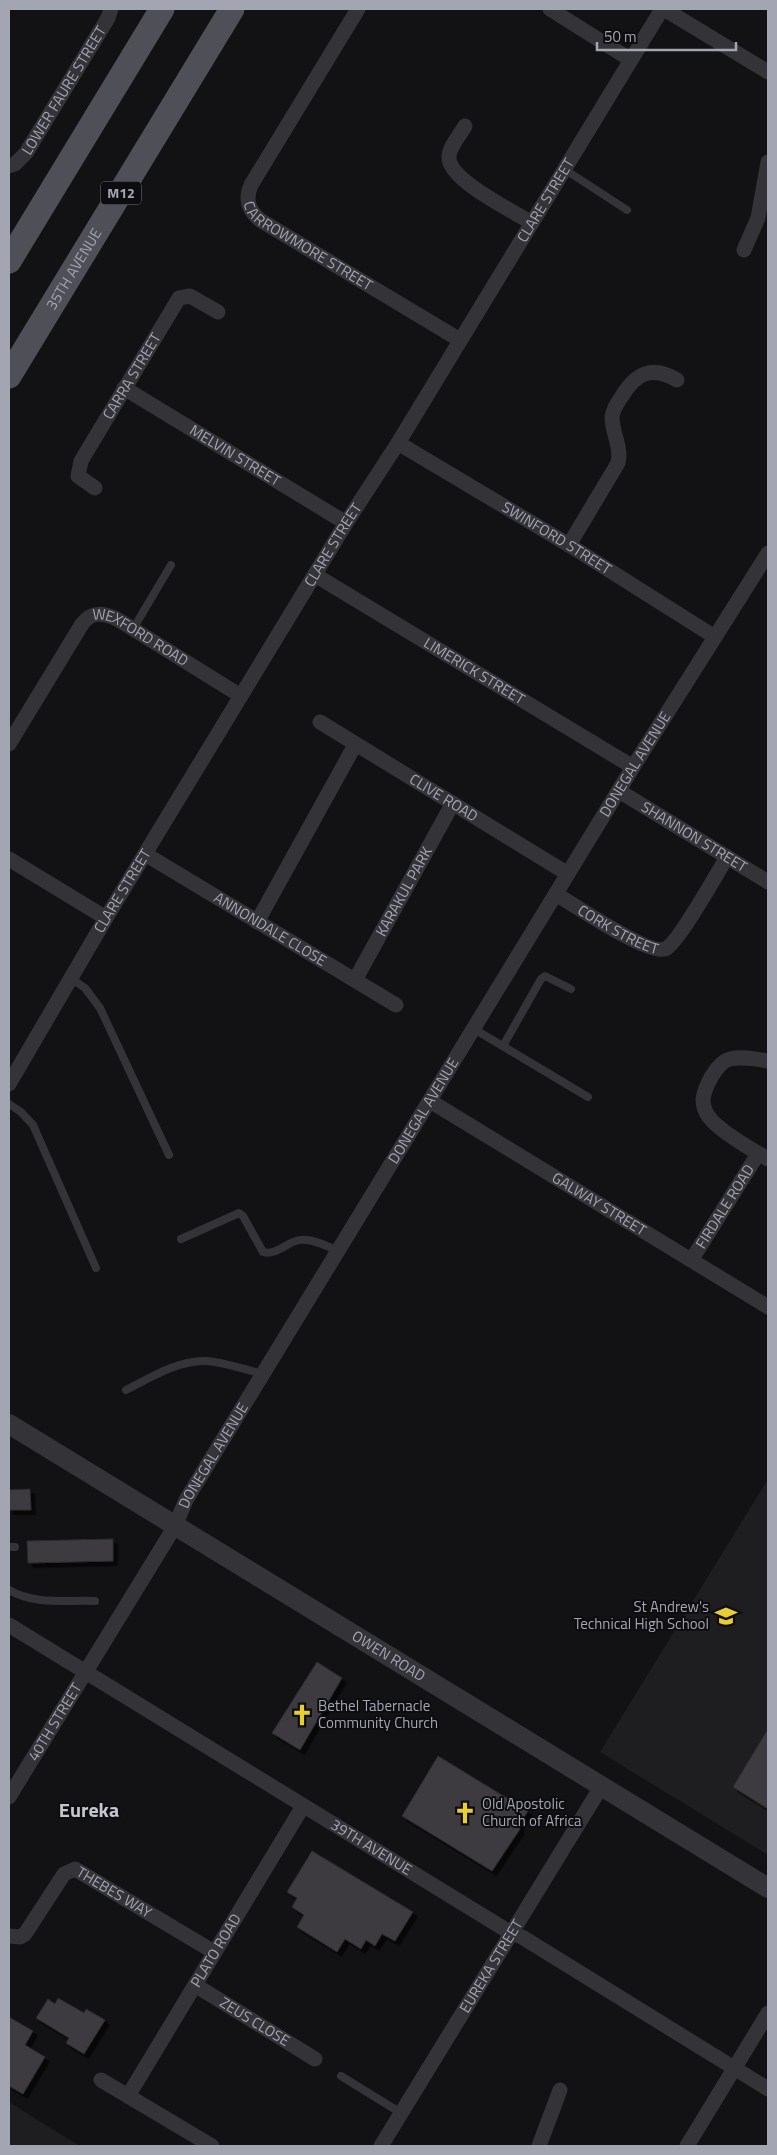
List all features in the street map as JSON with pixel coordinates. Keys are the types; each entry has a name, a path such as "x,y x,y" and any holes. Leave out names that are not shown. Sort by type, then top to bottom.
{"main road":[{"path":"9,261 162,9"},
{"name":"35TH AVENUE","path":"9,376 232,9"}],"street":[{"name":"LOWER FAURE STREET","path":"9,166 15,164 26,153 108,18 111,9"},
{"name":"CARROWMORE STREET","path":"358,9 251,185 248,196 249,206 260,220 460,340"},
{"path":"550,9 631,60"},
{"name":"CLARE STREET","path":"9,1084 106,918 346,523 398,442 663,9"},
{"path":"663,9 768,72"},
{"path":"465,126 449,152 450,167 461,180 532,222"},
{"path":"744,250 759,212 768,162"},
{"name":"CARRA STREET","path":"95,488 81,480 78,476 81,461 179,298 190,296 218,312"},
{"path":"569,545 618,463 620,452 613,424 613,412 629,384 641,375 652,372 664,374 677,380"},
{"name":"MELVIN STREET","path":"124,388 346,523"},
{"name":"SWINFORD STREET","path":"398,442 569,545 715,637"},
{"name":"DONEGAL AVENUE","path":"85,1672 175,1526 186,1500 633,767 768,553"},
{"name":"LIMERICK STREET","path":"315,575 633,767"},
{"name":"WEXFORD ROAD","path":"9,744 87,618 92,615 105,614 117,619 241,696"},
{"name":"CLIVE ROAD","path":"320,722 568,874"},
{"path":"257,922 355,744"},
{"name":"SHANNON STREET","path":"619,791 768,882"},
{"name":"KARAKUL PARK","path":"355,980 454,803"},
{"name":"ANNONDALE CLOSE","path":"145,854 396,1005"},
{"name":"CORK STREET","path":"556,894 642,945 658,950 665,949 677,937 727,857"},
{"path":"9,859 106,918"},
{"name":"FIRDALE ROAD","path":"692,1260 763,1156 709,1118 703,1099 712,1078 724,1062 742,1057 768,1061"},
{"name":"GALWAY STREET","path":"430,1101 768,1307"},
{"name":"OWEN ROAD","path":"9,1424 768,1888"},
{"name":"39TH AVENUE","path":"9,1625 511,1933 522,1937 736,2067 768,2089"},
{"name":"40TH STREET","path":"9,1798 85,1672"},
{"name":"EUREKA STREET","path":"381,2146 602,1787"},
{"name":"PLATO ROAD","path":"128,2096 303,1806"},
{"name":"THEBES WAY","path":"9,1936 14,1938 25,1934 64,1874 74,1869 214,1952"},
{"name":"ZEUS CLOSE","path":"195,1985 315,2059"},
{"path":"687,2146 768,2013"},
{"path":"100,2080 212,2146"},
{"path":"539,2146 560,2090"}],"lane":[{"path":"564,169 627,210"},
{"path":"133,629 171,565"},
{"path":"503,1046 541,979 546,976 550,977 571,989"},
{"path":"72,979 85,988 100,1008 168,1155"},
{"path":"474,1029 588,1097"},
{"path":"9,1104 21,1112 33,1125 96,1268"},
{"path":"181,1239 240,1213 263,1252 274,1251 300,1240 306,1240 339,1251"},
{"path":"126,1390 183,1364 196,1362 216,1363 264,1374"},
{"path":"9,1590 24,1597 35,1599 95,1600"},
{"path":"341,2076 401,2113"}],"shaded area":[{"name":"St Andrew's Technical High School","path":"768,1479 768,1855 600,1752"},
{"path":"9,2102 55,2131 80,2146 9,2146"}],"building":[{"path":"30,1489 31,1510 9,1510 9,1490"},
{"path":"113,1539 113,1561 28,1563 27,1541"},
{"name":"Bethel Tabernacle Community Church","path":"317,1662 342,1678 300,1750 272,1733"},
{"path":"768,1729 768,1809 733,1787"},
{"name":"Old Apostolic Church of Africa","path":"438,1756 528,1811 518,1827 520,1829 492,1871 402,1816"},
{"path":"312,1851 413,1912 395,1941 382,1934 375,1946 366,1940 361,1949 345,1939 337,1952 297,1927 304,1915 292,1907 297,1898 287,1892"},
{"path":"58,1998 84,2013 86,2009 105,2020 84,2054 66,2043 69,2038 36,2018 48,1999 55,2004"},
{"path":"9,2017 33,2031 25,2045 45,2057 23,2094 9,2086"}],"place":[{"name":"St Andrew's Technical High School","path":"726,1616"},
{"name":"Bethel Tabernacle Community Church","path":"302,1715"},
{"name":"Old Apostolic Church of Africa","path":"465,1813"}],"district":[{"name":"Eureka","path":"89,1810"}]}
